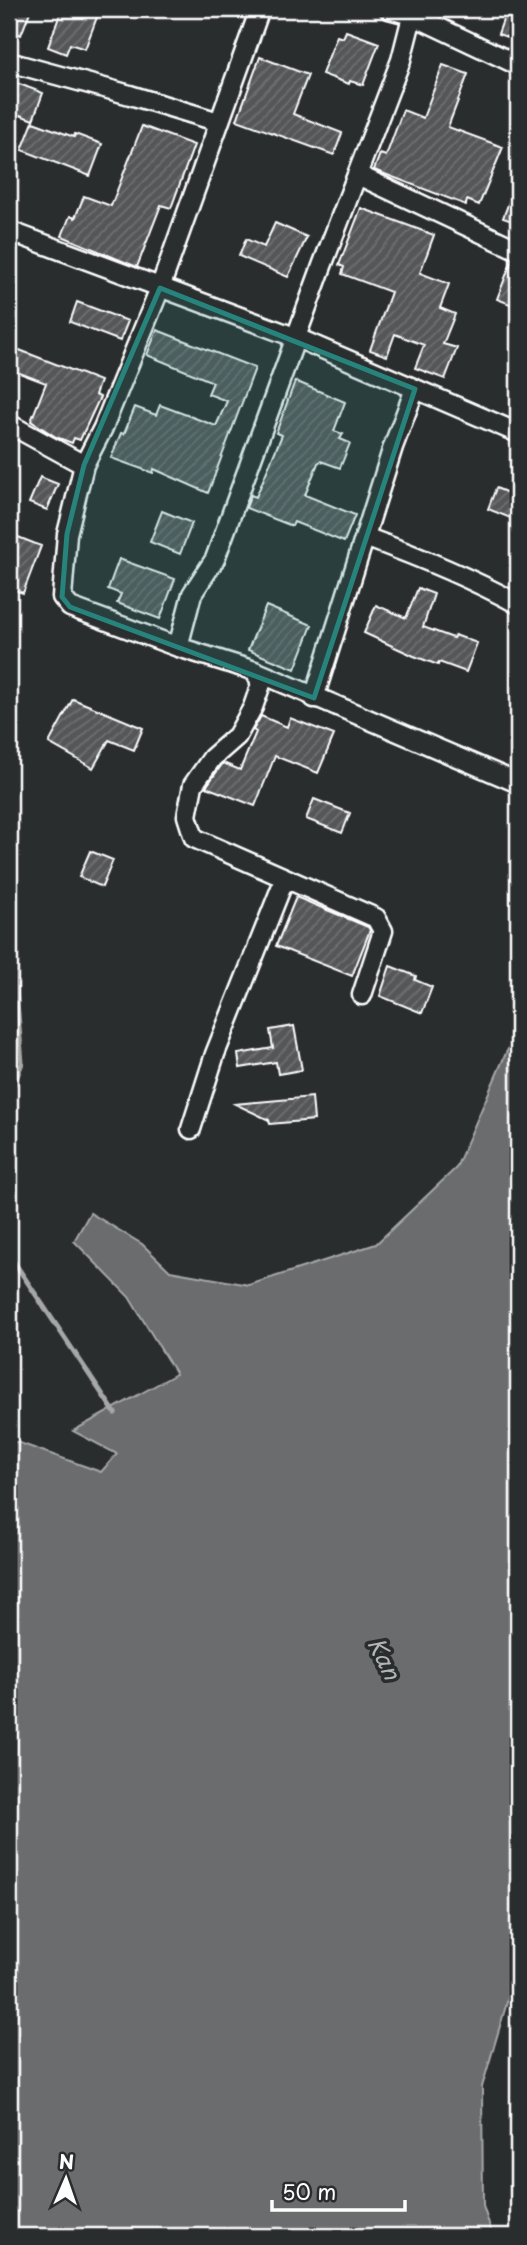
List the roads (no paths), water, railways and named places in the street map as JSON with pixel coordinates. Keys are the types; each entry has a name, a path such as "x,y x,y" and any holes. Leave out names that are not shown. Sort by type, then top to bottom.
{"street":[{"path":"260,9 160,288 103,428 84,466 67,534 62,597 70,607 178,647 255,671 518,783"},
{"path":"389,9 413,12 518,65"},
{"path":"178,647 192,594 215,559 401,60 413,12"},
{"path":"9,62 219,122"},
{"path":"358,175 518,250"},
{"path":"9,231 297,338 518,433"},
{"path":"314,698 393,447 415,389"},
{"path":"9,424 84,466"},
{"path":"365,537 412,554 518,604"},
{"path":"255,671 261,684 253,707 237,736 212,758 193,786 187,816 194,838 376,918 383,931 362,995"},
{"path":"191,1129 215,1054 285,878"}],"water":[{"path":"518,1031 518,1965 482,2087 483,2206 493,2236 9,2236 9,1443 17,1442 101,1472 117,1454 73,1431 176,1374 129,1297 74,1241 90,1213 142,1244 170,1271 249,1285 376,1244 456,1168"}],"waterway":[{"name":"Kan","path":"9,951 13,953 22,1063 9,1098"},
{"name":"Kan","path":"9,1249 12,1259 115,1413"}]}
